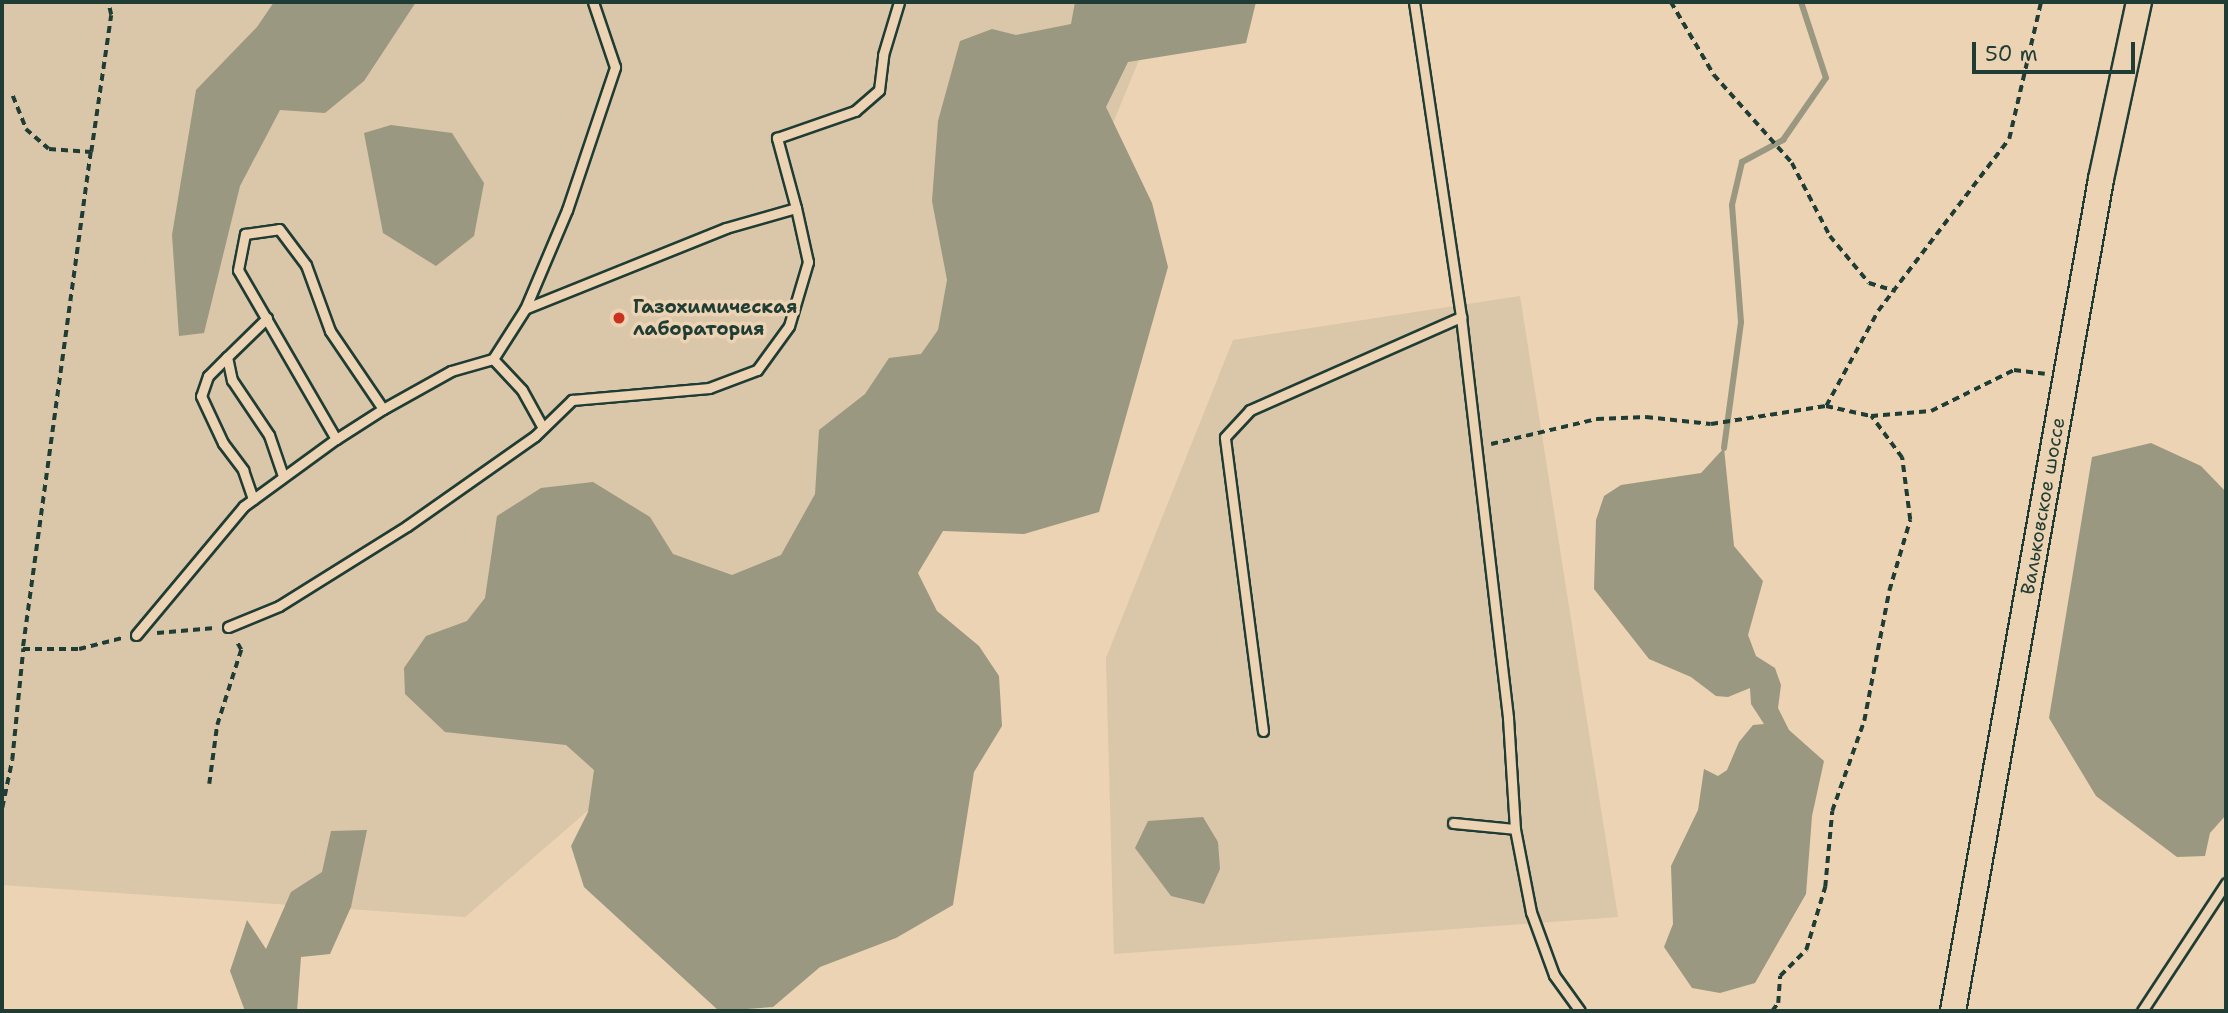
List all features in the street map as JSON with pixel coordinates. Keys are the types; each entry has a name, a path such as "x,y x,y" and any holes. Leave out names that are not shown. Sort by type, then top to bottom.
{"main road":[{"name":"Вальковское шоссе","path":"1952,1011 2066,377 2139,2"}],"lane":[{"path":"136,635 253,499 383,409 451,371 493,359 525,309 567,210 615,67 593,2"},
{"path":"228,627 279,606 407,526 543,428 572,400 709,388 757,369 789,326 808,262 777,138 855,111 879,90 883,55 899,2"},
{"path":"1414,2 1461,317 1507,718 1515,829 1531,912 1554,975 1580,1011"},
{"path":"525,309 726,228 796,208"},
{"path":"336,439 294,373 267,318 238,270 245,234 279,229 306,265 330,331 383,409"},
{"path":"1263,731 1225,437 1250,410 1461,317"},
{"path":"253,499 243,470 218,434 201,396 208,376 267,318"},
{"path":"227,358 232,380 269,435 283,476"},
{"path":"493,359 522,390 543,428"},
{"path":"1453,823 1515,829"},
{"path":"2142,1011 2226,883"}],"path":[{"path":"2,808 12,760 23,649 111,15 108,2"},
{"path":"1671,2 1714,75 1785,155 1830,236 1869,283 1896,291"},
{"path":"1826,406 1878,311 1896,291 2009,139 2040,2"},
{"path":"13,96 26,129 49,149 91,152"},
{"path":"1476,448 1597,419 1646,416 1711,424 1742,423 1826,406 1871,416 1931,411 2014,370 2066,377"},
{"path":"1772,1011 1778,1003 1780,976 1806,950 1825,887 1832,811 1864,721 1889,591 1910,520 1902,458 1871,416"},
{"path":"23,649 79,649 136,635 228,627 241,650 216,724 209,784"}],"shaded area":[{"path":"2,2 1163,2 1084,193 986,466 465,917 2,885"},
{"path":"274,2 416,2 364,81 325,113 280,110 240,186 204,333 179,336 172,235 196,90 257,27"},
{"path":"1075,2 1256,2 1246,43 1128,62 1106,107 1152,203 1168,267 1099,512 1024,534 943,531 918,573 937,611 979,646 999,676 1002,726 974,772 953,905 896,938 820,967 773,1007 719,1011 584,887 571,846 588,812 594,770 566,745 445,732 405,694 404,668 426,636 467,621 485,598 497,516 541,488 593,482 650,517 673,554 732,575 781,555 815,494 819,430 865,394 889,358 921,354 938,330 947,280 932,201 938,121 960,41 992,29 1016,35 1071,24"},
{"path":"391,125 452,133 484,183 474,236 436,266 383,233 364,133"},
{"path":"1520,296 1618,917 1114,954 1106,658 1233,340"},
{"path":"2151,443 2201,466 2226,492 2226,815 2210,833 2205,856 2177,857 2096,796 2049,718 2092,457"},
{"path":"1724,448 1734,546 1763,581 1748,635 1756,656 1775,668 1781,685 1778,708 1789,730 1824,761 1812,816 1806,894 1755,983 1720,993 1692,988 1664,947 1673,924 1671,866 1698,810 1704,769 1718,776 1727,770 1739,742 1753,725 1764,724 1751,704 1750,688 1728,697 1716,696 1691,677 1649,659 1594,589 1596,520 1604,496 1621,485 1701,473"},
{"path":"1203,817 1218,842 1220,869 1204,904 1171,896 1135,848 1148,821"},
{"path":"367,830 351,907 330,954 301,957 297,1011 245,1011 230,971 247,920 266,949 291,892 322,872 331,831"}],"waterway":[{"path":"1724,448 1741,322 1732,205 1742,162 1783,140 1826,78 1801,2"}],"place":[{"name":"Газохимическая лаборатория","path":"619,318"}]}
